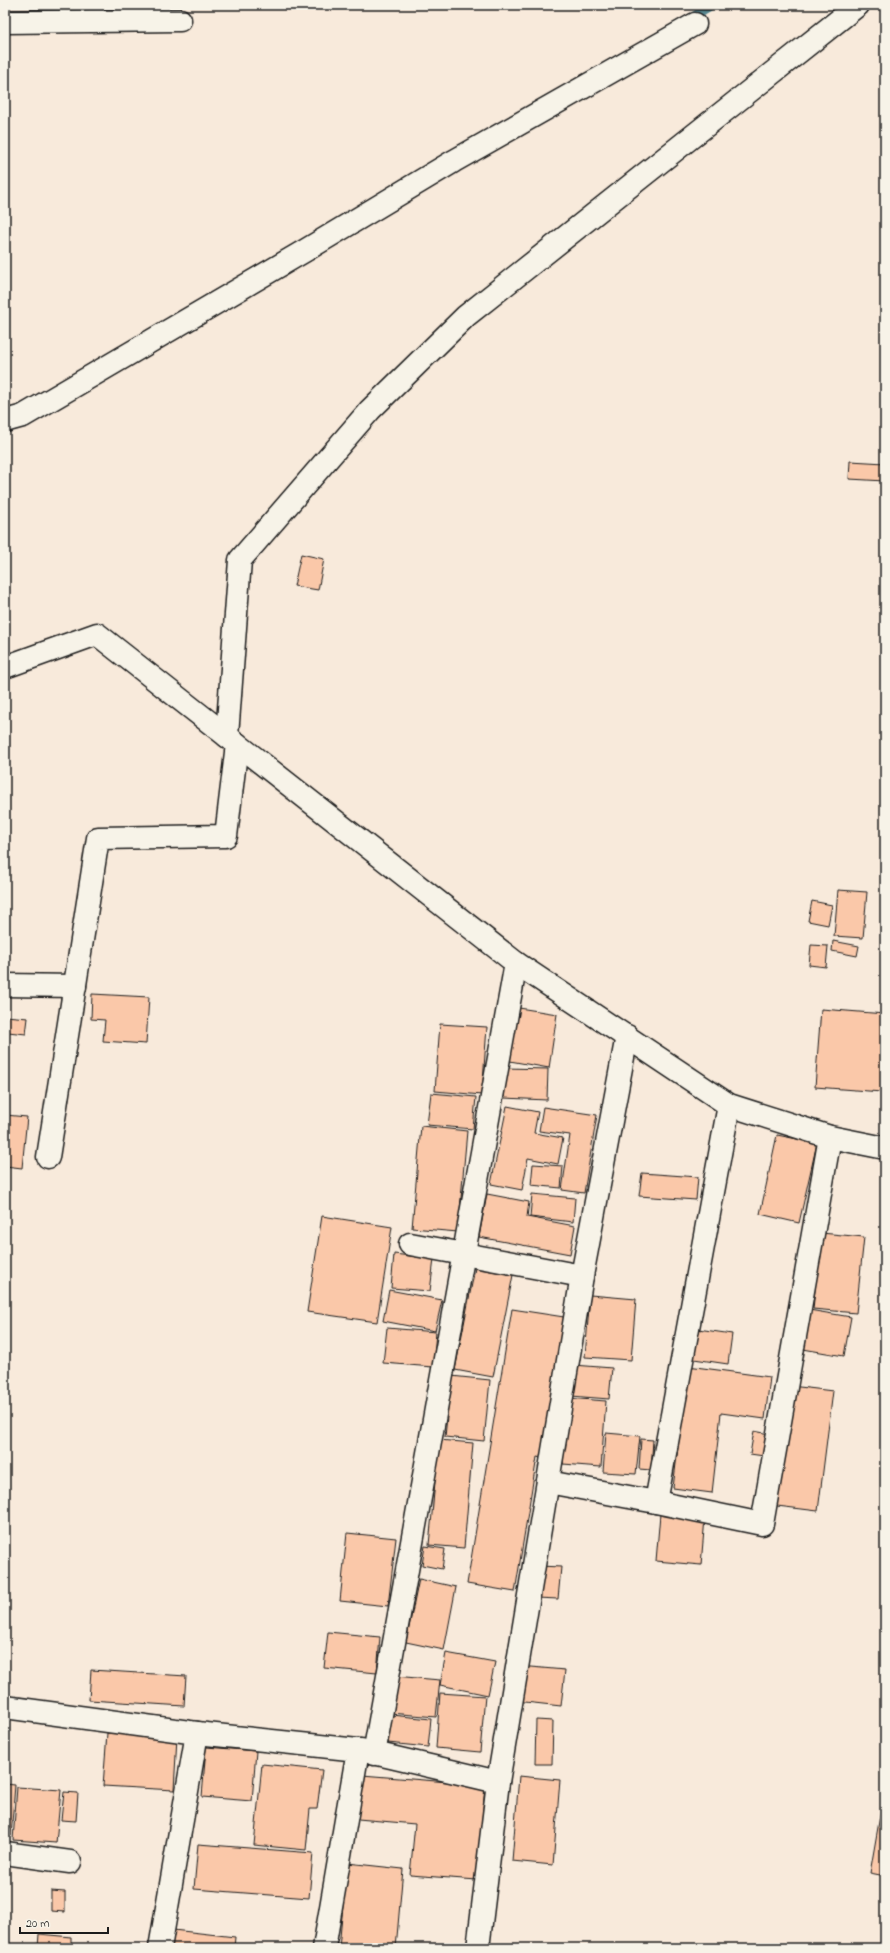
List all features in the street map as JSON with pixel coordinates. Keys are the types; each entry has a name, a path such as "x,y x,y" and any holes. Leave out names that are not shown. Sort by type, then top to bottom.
{"street":[{"path":"48,1157 98,838 226,836 240,560 360,422 466,316 858,5"},
{"path":"5,22 180,20"},
{"path":"5,421 23,416 63,393 454,161 695,24"},
{"path":"5,667 97,634 516,962 729,1105 830,1137 885,1148"},
{"path":"324,1948 366,1752 464,1253 516,962"},
{"path":"5,985 75,986"},
{"path":"478,1948 498,1782 582,1276 627,1036"},
{"path":"656,1502 729,1105"},
{"path":"548,1482 762,1524 830,1137"},
{"path":"410,1244 582,1276"},
{"path":"5,1707 197,1733 366,1752 498,1782"},
{"path":"160,1948 197,1733"},
{"path":"5,1853 70,1862"}],"building":[{"path":"850,461 885,463 885,481 849,479"},
{"path":"301,554 324,559 318,590 294,586"},
{"path":"838,890 867,892 863,938 834,936"},
{"path":"812,901 832,905 828,925 808,921"},
{"path":"833,941 859,946 857,956 832,951"},
{"path":"811,945 828,946 826,967 809,965"},
{"path":"92,994 149,997 146,1044 103,1041 105,1020 91,1019"},
{"path":"519,1008 557,1014 549,1068 510,1061"},
{"path":"821,1009 885,1014 885,1047 882,1092 815,1087"},
{"path":"5,1016 28,1018 26,1034 8,1032 5,1069"},
{"path":"440,1024 487,1027 482,1095 435,1091"},
{"path":"505,1068 548,1069 547,1100 504,1098"},
{"path":"431,1093 476,1097 473,1129 427,1125"},
{"path":"507,1106 538,1112 534,1133 563,1138 558,1164 528,1158 522,1190 491,1184"},
{"path":"543,1107 597,1115 584,1193 562,1190 570,1135 539,1131"},
{"path":"5,1115 27,1117 22,1168 5,1166"},
{"path":"421,1126 467,1131 458,1232 412,1228"},
{"path":"777,1135 817,1143 799,1223 760,1214"},
{"path":"533,1164 563,1166 561,1188 531,1185"},
{"path":"642,1173 698,1177 696,1200 639,1196"},
{"path":"487,1194 529,1202 527,1217 575,1226 570,1254 479,1237"},
{"path":"532,1194 575,1198 573,1222 530,1217"},
{"path":"322,1216 392,1227 377,1322 307,1312"},
{"path":"821,1233 864,1237 856,1313 813,1309"},
{"path":"394,1254 434,1259 430,1291 391,1288"},
{"path":"475,1268 513,1275 493,1377 455,1370"},
{"path":"389,1290 442,1300 435,1331 383,1321"},
{"path":"590,1295 636,1299 631,1360 585,1357"},
{"path":"512,1309 564,1317 541,1458 537,1457 515,1592 467,1584"},
{"path":"809,1310 851,1317 844,1356 803,1349"},
{"path":"387,1328 436,1332 433,1367 383,1363"},
{"path":"698,1329 732,1334 728,1364 694,1359"},
{"path":"574,1365 612,1368 609,1399 571,1396"},
{"path":"688,1366 770,1377 765,1419 721,1413 712,1493 673,1488"},
{"path":"451,1376 490,1380 484,1441 445,1437"},
{"path":"791,1386 833,1391 818,1511 777,1506"},
{"path":"567,1398 606,1401 601,1467 563,1464"},
{"path":"754,1431 769,1434 764,1456 750,1454"},
{"path":"606,1433 640,1436 636,1474 603,1472"},
{"path":"641,1439 653,1440 651,1470 639,1469"},
{"path":"439,1440 473,1443 464,1548 429,1545"},
{"path":"660,1514 705,1518 701,1565 656,1561"},
{"path":"347,1533 396,1538 388,1606 340,1601"},
{"path":"425,1546 445,1549 442,1569 422,1565"},
{"path":"539,1566 561,1567 558,1599 537,1598"},
{"path":"419,1579 456,1587 444,1650 406,1642"},
{"path":"328,1632 380,1637 377,1673 324,1668"},
{"path":"446,1653 495,1662 488,1695 440,1685"},
{"path":"519,1666 565,1670 561,1706 516,1701"},
{"path":"91,1670 186,1676 184,1706 89,1700"},
{"path":"394,1676 440,1680 436,1717 390,1713"},
{"path":"440,1693 485,1696 480,1752 436,1748"},
{"path":"391,1715 431,1719 428,1747 388,1743"},
{"path":"536,1720 553,1721 552,1764 535,1764"},
{"path":"107,1733 177,1737 174,1790 103,1786"},
{"path":"206,1747 256,1751 252,1801 202,1797"},
{"path":"262,1764 322,1770 317,1809 310,1809 306,1850 254,1845"},
{"path":"362,1775 485,1785 477,1880 410,1875 415,1824 358,1819"},
{"path":"519,1776 560,1780 553,1865 512,1861"},
{"path":"5,1784 15,1785 11,1836 5,1835"},
{"path":"17,1787 61,1790 56,1843 13,1840"},
{"path":"885,1787 885,1876 870,1873"},
{"path":"64,1792 78,1793 76,1821 61,1820"},
{"path":"198,1844 313,1853 309,1898 194,1889"},
{"path":"347,1863 403,1869 396,1948 339,1948"},
{"path":"51,1891 65,1892 65,1912 51,1911"},
{"path":"173,1930 235,1937 234,1948 171,1948"},
{"path":"39,1934 71,1937 71,1948 38,1948"}],"waterway":[{"path":"687,20 712,5"}]}
